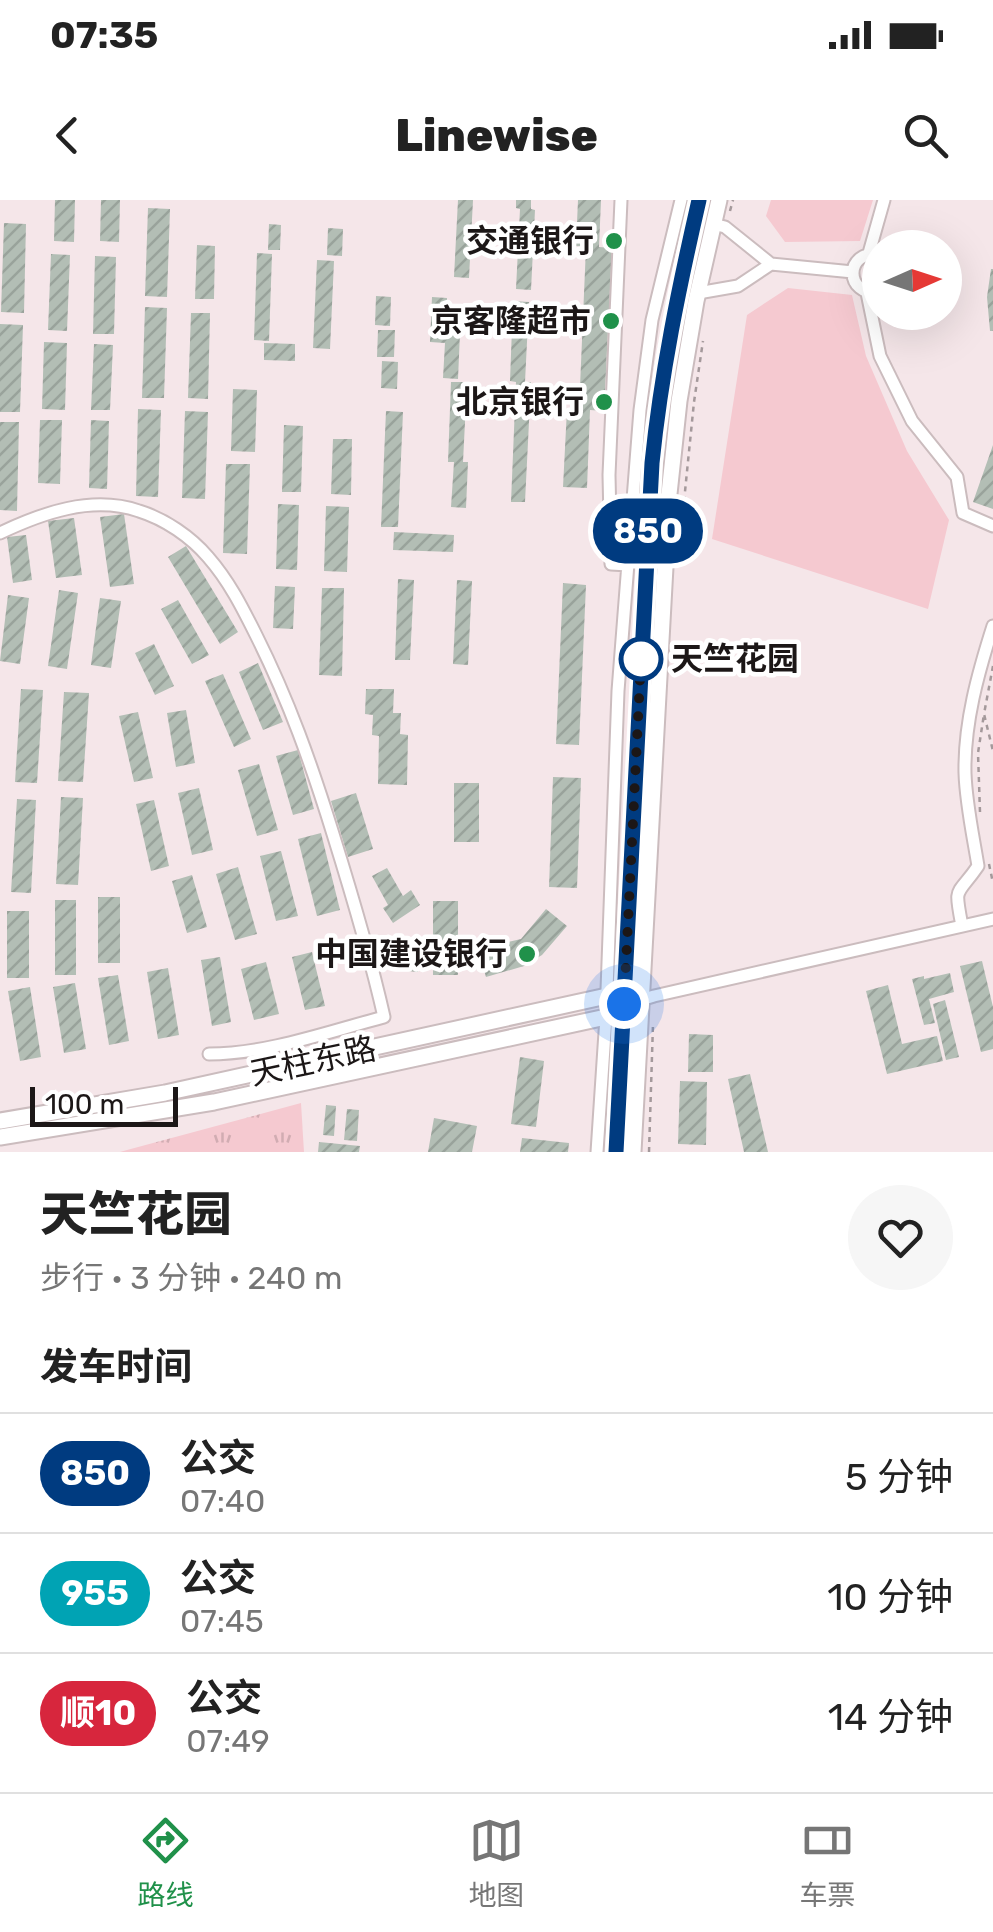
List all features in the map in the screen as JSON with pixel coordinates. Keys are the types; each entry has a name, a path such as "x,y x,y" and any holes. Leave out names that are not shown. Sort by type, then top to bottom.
{"main road":[{"path":"632,1152 650,495 658,398 699,200"},
{"path":"616,1152 636,998 669,494 679,401 698,293 719,225 719,200"},
{"name":"天柱东路","path":"0,1121 165,1093 606,996 636,998"},
{"name":"天柱东路","path":"0,1138 214,1102 606,1017"}],"street":[{"path":"621,200 609,493 611,564 628,565"},
{"path":"597,1152 606,1017 615,745 640,410 652,320 681,200"},
{"path":"878,230 884,200"},
{"path":"719,225 771,264 853,272"},
{"path":"862,259 853,272 857,286 862,288"},
{"path":"698,293 738,286 771,264"},
{"path":"878,330 880,356 912,421 957,477 963,513 993,526"},
{"path":"0,534 56,510 84,506 139,510 167,524 208,556 234,591 290,707 316,775 369,949 384,1018 256,1050 208,1054"},
{"path":"962,926 956,895 978,866 967,800 968,731 978,676 993,626"},
{"name":"天柱东路","path":"636,998 993,918"},
{"path":"606,1017 636,998"}],"path":[{"path":"719,225 734,200"},
{"path":"680,544 704,329"},
{"path":"981,814 978,753 993,666"},
{"path":"984,714 993,752"},
{"path":"987,856 993,883"},
{"path":"636,998 649,1152"}],"green space":[{"path":"771,200 873,200 860,241 785,242 766,216"},
{"path":"788,288 852,295 866,356 907,451 949,520 928,609 712,539 747,315"},
{"path":"301,1103 304,1152 120,1152 127,1150"}],"building":[{"path":"55,200 75,200 74,242 54,241"},
{"path":"101,200 120,200 119,242 100,241"},
{"path":"458,200 473,200 469,278 454,277"},
{"path":"516,200 531,200 531,209 535,210 531,290 516,289 520,209 516,208"},
{"path":"578,200 601,200 599,247 612,248 604,411 590,410 587,488 563,487 567,409 579,410 586,247 576,246"},
{"path":"148,208 170,209 167,297 145,296"},
{"path":"4,223 26,224 24,313 1,312"},
{"path":"269,224 281,225 280,250 268,250"},
{"path":"328,228 343,229 342,256 327,255"},
{"path":"197,245 215,246 214,299 195,299"},
{"path":"257,253 272,254 269,341 254,340"},
{"path":"51,254 70,255 67,331 48,330"},
{"path":"95,256 116,257 114,334 93,334"},
{"path":"317,260 334,261 330,349 313,348"},
{"path":"993,269 993,331 987,297"},
{"path":"376,296 391,297 390,326 375,325"},
{"path":"432,297 447,298 445,333 460,333 458,379 443,378 445,343 430,342"},
{"path":"513,301 529,302 525,382 531,382 525,502 511,502 516,382 510,381"},
{"path":"145,307 167,308 164,398 142,398"},
{"path":"191,313 210,313 208,399 188,398"},
{"path":"0,324 23,325 20,412 0,412"},
{"path":"378,330 395,330 394,357 377,357"},
{"path":"44,342 67,343 65,410 42,409"},
{"path":"264,343 295,344 295,361 264,360"},
{"path":"94,344 113,345 110,410 91,410"},
{"path":"382,361 398,362 397,389 381,388"},
{"path":"451,382 467,382 463,462 468,462 466,508 451,507"},
{"path":"233,389 257,390 255,452 231,451"},
{"path":"138,409 161,410 158,497 136,496"},
{"path":"185,411 208,412 205,499 182,498"},
{"path":"386,411 403,412 398,527 381,527"},
{"path":"40,420 62,420 60,484 38,483"},
{"path":"91,420 109,421 107,489 89,488"},
{"path":"0,422 19,422 17,511 0,510"},
{"path":"284,425 303,426 301,492 282,492"},
{"path":"333,439 352,439 351,495 331,494"},
{"path":"993,445 993,509 973,502"},
{"path":"226,464 250,464 247,554 223,553"},
{"path":"278,504 299,505 297,570 276,569"},
{"path":"326,506 349,507 347,572 324,571"},
{"path":"124,514 134,584 110,587 100,517"},
{"path":"74,518 82,575 56,578 48,521"},
{"path":"394,532 454,535 453,552 393,550"},
{"path":"26,535 32,580 13,583 7,537"},
{"path":"186,546 238,632 220,644 168,557"},
{"path":"398,579 414,580 410,660 395,660"},
{"path":"457,580 472,581 468,665 453,664"},
{"path":"563,583 586,585 579,745 556,744"},
{"path":"275,586 295,587 293,629 273,628"},
{"path":"322,588 344,588 342,676 319,675"},
{"path":"59,590 78,593 67,669 48,666"},
{"path":"8,595 29,598 20,664 0,661"},
{"path":"100,598 121,601 111,668 91,665"},
{"path":"178,600 209,655 192,664 161,609"},
{"path":"154,644 174,686 155,695 135,653"},
{"path":"258,663 283,722 263,730 239,672"},
{"path":"223,674 251,739 234,747 205,681"},
{"path":"21,689 43,690 37,783 15,782"},
{"path":"366,689 394,689 393,713 401,713 400,734 408,735 407,785 378,784 379,736 372,735 373,715 365,714"},
{"path":"64,692 89,693 83,782 58,781"},
{"path":"186,710 195,763 176,767 167,713"},
{"path":"138,712 153,778 134,782 119,716"},
{"path":"298,750 314,809 293,815 276,756"},
{"path":"259,764 278,830 257,836 238,770"},
{"path":"553,777 581,778 577,888 549,887"},
{"path":"454,783 479,783 479,842 454,842"},
{"path":"199,788 213,850 192,855 178,793"},
{"path":"356,793 373,849 348,857 331,801"},
{"path":"61,797 83,798 78,885 56,884"},
{"path":"17,799 36,800 31,893 11,892"},
{"path":"154,800 169,866 151,871 136,804"},
{"path":"321,833 340,910 317,916 298,839"},
{"path":"281,851 298,916 276,921 260,856"},
{"path":"238,867 257,934 235,940 216,874"},
{"path":"387,868 403,896 411,890 420,905 393,923 383,908 388,905 372,876"},
{"path":"192,875 207,927 187,933 172,881"},
{"path":"98,897 120,897 120,963 98,963"},
{"path":"55,900 76,900 76,975 55,975"},
{"path":"433,901 458,901 458,975 433,975"},
{"path":"546,909 567,926 542,955 524,966 486,977 478,949 521,939"},
{"path":"7,911 29,911 29,978 7,978"},
{"path":"398,941 419,942 418,972 397,970"},
{"path":"312,952 325,1006 305,1010 292,957"},
{"path":"220,957 231,1022 212,1026 201,960"},
{"path":"982,961 993,1007 993,1049 981,1052 960,966"},
{"path":"266,962 279,1014 254,1020 241,969"},
{"path":"168,968 179,1035 158,1039 147,972"},
{"path":"950,973 954,992 929,999 935,1023 924,1025 912,979"},
{"path":"118,975 129,1041 109,1045 98,978"},
{"path":"75,983 86,1049 64,1053 53,987"},
{"path":"888,985 902,1044 937,1036 943,1061 887,1074 866,991"},
{"path":"30,987 41,1057 20,1061 8,991"},
{"path":"945,1000 959,1057 946,1060 933,1004"},
{"path":"689,1034 713,1035 713,1072 688,1072"},
{"path":"520,1057 544,1061 536,1127 511,1124"},
{"path":"750,1074 768,1152 744,1152 728,1079"},
{"path":"680,1081 707,1082 706,1145 678,1144"},
{"path":"326,1105 336,1106 334,1136 323,1135"},
{"path":"347,1109 359,1110 357,1141 344,1140"},
{"path":"434,1118 477,1126 472,1152 428,1152"},
{"path":"522,1138 569,1143 568,1152 520,1152"},
{"path":"319,1142 360,1146 359,1152 318,1152"}],"bus line":[{"name":"850","path":"616,1152 652,463 658,398 699,200"}],"place":[{"name":"交通银行","path":"614,241"},
{"name":"京客隆超市","path":"611,321"},
{"name":"北京银行","path":"604,402"},
{"name":"天竺花园","path":"641,659"},
{"name":"中国建设银行","path":"527,954"}],"route":[{"path":"624,1004 641,659"}]}
